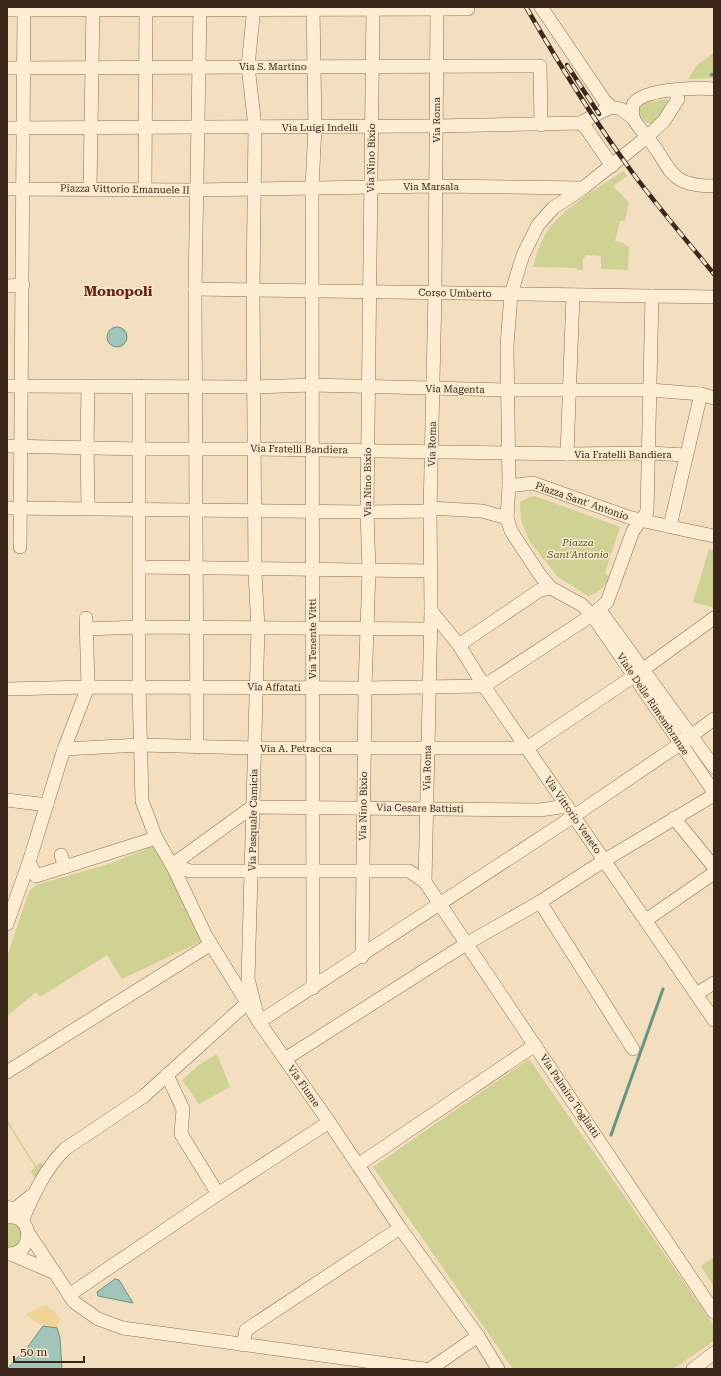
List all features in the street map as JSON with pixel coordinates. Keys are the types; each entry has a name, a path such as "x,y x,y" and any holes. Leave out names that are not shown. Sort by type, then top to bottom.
{"street":[{"path":"541,7 607,104 621,109 633,118 656,148 674,176 683,182 698,186 714,186"},
{"path":"20,547 20,508 13,446 22,386 24,8"},
{"path":"7,10 24,8 468,9"},
{"path":"90,188 93,8"},
{"path":"145,189 146,8"},
{"path":"196,190 200,67 200,8"},
{"name":"Via Pasquale Camicia","path":"254,8 248,66 255,127 253,290 258,628 248,979 259,1022"},
{"name":"Via Tenente Vitti","path":"313,8 315,127 312,188 313,511 311,807 313,988"},
{"name":"Via Nino Bixio","path":"362,957 365,688 369,570 367,512 373,8"},
{"name":"Via Roma","path":"425,882 428,686 431,611 430,509 435,292 437,8"},
{"name":"Via S. Martino","path":"7,68 540,66 541,125"},
{"path":"612,166 586,128 580,123 607,104 619,103 675,91 704,88 714,89"},
{"path":"484,686 596,612 551,588 540,575 511,531 507,518 510,486 507,346 511,294 523,255 538,225 553,208 612,166 664,121 678,99 675,91"},
{"path":"633,118 632,108 635,102 646,96"},
{"name":"Via Luigi Indelli","path":"7,128 372,127 541,125 580,123"},
{"name":"Via Marsala","path":"196,190 436,186 583,188"},
{"name":"Piazza Vittorio Emanuele II","path":"7,189 90,188 196,190 197,747"},
{"path":"7,286 22,285"},
{"name":"Corso Umberto","path":"195,289 714,297"},
{"path":"567,454 573,295"},
{"path":"652,296 649,453 646,512 640,520 714,536"},
{"name":"Via Magenta","path":"196,386 254,387 312,385 508,390 650,390 701,394 714,398"},
{"path":"7,386 196,386"},
{"path":"88,386 86,447 88,508"},
{"name":"Via Fiume","path":"139,386 139,688 142,801 156,838 172,865 211,944 247,1003 400,1228 478,1336 494,1368"},
{"path":"670,526 701,394"},
{"name":"Via Fratelli Bandiera","path":"13,446 567,454 649,453 686,455"},
{"name":"Piazza Sant' Antonio","path":"510,486 533,483 640,520 633,531 607,602 596,612"},
{"path":"7,508 367,512 430,509 482,511 507,518"},
{"path":"140,567 430,570"},
{"path":"459,645 540,590 551,588"},
{"name":"Via Vittorio Veneto","path":"431,611 459,645 484,686 714,1020"},
{"name":"Viale Delle Rimembranze","path":"596,612 639,672 692,734 714,767"},
{"path":"527,748 639,672 714,618"},
{"path":"7,924 29,862 64,749 88,687 87,623 139,627 196,628 430,629"},
{"name":"Viale Delle Rimembranze","path":"639,672 680,744 714,794"},
{"name":"Via Affatati","path":"7,689 197,686 365,688 484,686"},
{"path":"259,1022 362,957 570,811 680,744 714,719"},
{"name":"Via A. Petracca","path":"64,749 140,745 255,748 527,748"},
{"path":"285,1059 466,944 540,902 605,860 714,794"},
{"path":"7,800 47,805"},
{"path":"172,865 252,807"},
{"name":"Via Cesare Battisti","path":"252,807 570,811"},
{"path":"674,818 714,867"},
{"path":"29,862 36,876 63,861 156,838"},
{"path":"172,865 190,871 409,871 425,882"},
{"path":"646,920 714,873"},
{"name":"Via Palmiro Togliatti","path":"425,882 714,1312"},
{"path":"540,902 633,1049"},
{"path":"7,1072 211,944"},
{"path":"696,994 714,983"},
{"path":"22,1221 34,1193 57,1158 65,1149 144,1096 247,1003"},
{"path":"358,1166 535,1045"},
{"path":"167,1075 183,1109 181,1134 218,1194"},
{"path":"69,1295 218,1194 329,1122"},
{"path":"7,1207 10,1209 16,1208 34,1193"},
{"path":"7,1217 16,1218 22,1221 74,1302 98,1319 123,1328 424,1369"},
{"path":"243,1345 246,1330 400,1228"},
{"path":"9,1254 22,1250 28,1240 29,1234"},
{"path":"9,1254 55,1273"},
{"path":"430,1369 478,1336"},
{"path":"693,1369 714,1353"}],"green space":[{"path":"714,53 714,78 688,79 697,65"},
{"path":"666,99 669,101 655,125 645,122 636,109 638,104"},
{"path":"623,171 627,176 613,186 629,202 625,220 620,221 615,241 623,243 629,247 628,270 601,269 601,256 586,255 583,259 583,270 577,270 577,268 533,267 543,239 552,225 570,207"},
{"name":"Piazza Sant'Antonio","path":"535,496 620,527 605,573 610,578 598,592 588,596 558,577 530,542 521,521 520,502"},
{"path":"709,549 714,551 714,608 693,602"},
{"path":"156,845 204,940 122,979 107,955 40,997 36,992 7,1016 7,957 29,891 36,885 112,863"},
{"path":"217,1054 230,1087 199,1104 182,1080 199,1065"},
{"path":"529,1059 714,1325 714,1341 673,1369 513,1369 373,1167"},
{"path":"7,1120 36,1166 42,1162 43,1167 35,1178 31,1172 35,1167 7,1123"},
{"path":"7,1222 12,1222 22,1229 20,1246 7,1249"},
{"path":"714,1257 714,1287 701,1266"}],"sand":[{"path":"46,1305 56,1313 60,1319 57,1328 38,1324 26,1314"}],"water":[{"path":"117,327 124,330 127,337 124,344 117,347 110,344 107,337 110,330"},
{"path":"115,1279 119,1280 133,1303 98,1296 97,1292"},
{"path":"43,1326 57,1328 60,1338 62,1369 7,1369 27,1348"}],"waterway":[{"path":"611,1135 663,989"}],"railway":[{"path":"526,7 577,91 632,172 714,274"},
{"path":"567,65 599,114"}],"district":[{"name":"Monopoli","path":"118,291"}]}
